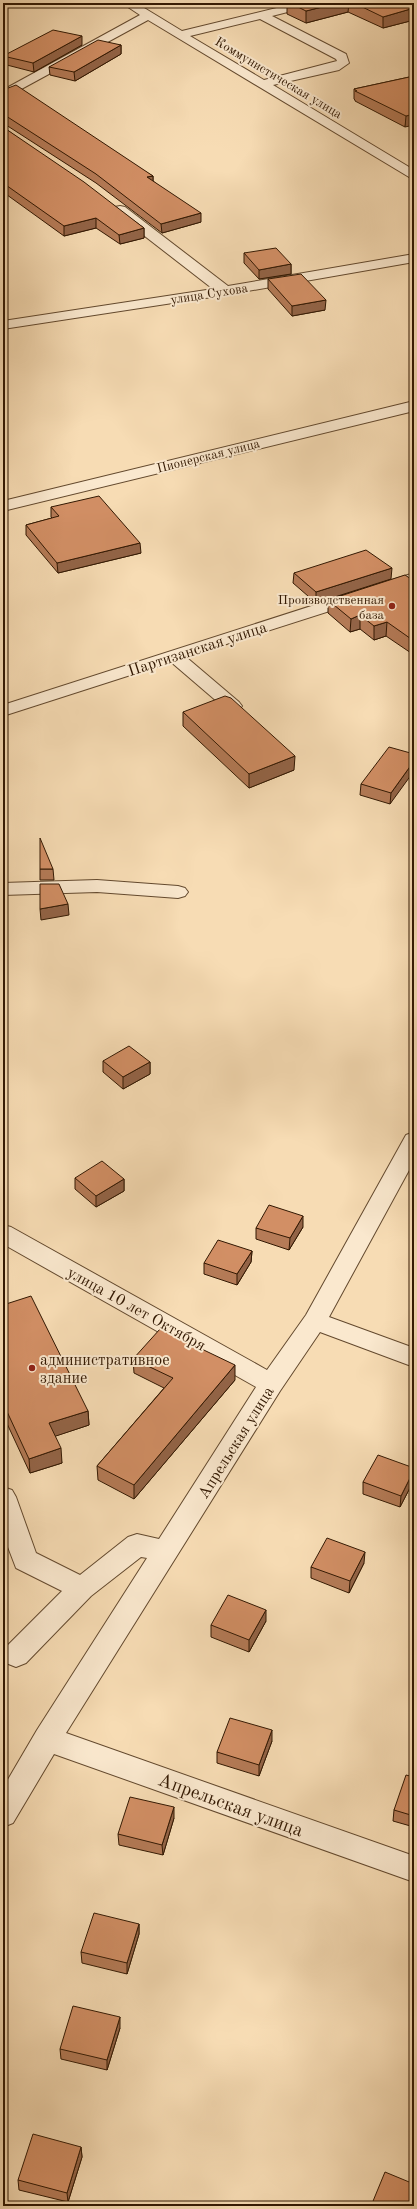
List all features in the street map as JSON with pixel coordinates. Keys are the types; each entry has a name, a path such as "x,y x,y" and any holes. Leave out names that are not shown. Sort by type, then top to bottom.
{"street":[{"name":"Коммунистическая улица","path":"128,3 414,176"},
{"path":"179,35 311,3"},
{"path":"3,95 148,15"},
{"path":"261,15 342,57 343,63 335,67 262,84"},
{"path":"108,202 225,291"},
{"name":"улица Сухова","path":"7,321 225,291 414,258"},
{"name":"Пионерская улица","path":"3,506 414,406"},
{"name":"Партизанская улица","path":"3,711 414,578"},
{"path":"174,656 233,706"},
{"path":"3,889 97,886 178,892"},
{"name":"Апрельская улица","path":"3,1814 48,1739 271,1384 315,1321 414,1140"},
{"name":"улица 10 лет Октября","path":"3,1233 271,1384"},
{"path":"315,1321 414,1358"},
{"path":"3,1497 25,1560 82,1588"},
{"path":"16,1655 82,1588 137,1545 166,1551"},
{"name":"Апрельская улица","path":"48,1739 414,1869"}],"building":[{"path":"290,3 338,3 306,11"},
{"path":"354,3 413,3 414,8 383,17"},
{"path":"53,30 82,36 33,63 3,56"},
{"path":"98,40 121,45 74,72 49,67"},
{"path":"414,76 414,114 406,116 355,91 357,91 354,89"},
{"path":"16,85 153,176 147,177 201,213 161,224 96,174 3,114 3,90"},
{"path":"3,127 84,182 144,228 119,235 96,218 64,226 3,183"},
{"path":"276,248 291,264 259,270 244,253"},
{"path":"301,274 326,300 292,306 268,279"},
{"path":"99,496 140,543 57,563 26,525 59,516 51,507"},
{"path":"366,550 392,568 316,592 294,573"},
{"path":"405,575 414,581 414,641 387,622 374,626 360,615 351,619 328,600"},
{"path":"225,696 231,698 295,756 249,774 183,712"},
{"path":"389,747 414,754 414,761 391,793 361,784"},
{"path":"40,838 53,869 40,869"},
{"path":"40,884 59,884 68,904 40,909"},
{"path":"129,1046 150,1062 123,1077 103,1061"},
{"path":"102,1161 124,1179 96,1196 75,1178"},
{"path":"269,1205 303,1216 290,1238 256,1228"},
{"path":"218,1240 252,1251 237,1274 204,1263"},
{"name":"административное здание","path":"31,1296 88,1411 49,1423 61,1448 29,1459 3,1403 3,1305"},
{"name":"административное здание","path":"160,1329 235,1365 134,1485 97,1466 173,1378 133,1359"},
{"path":"378,1455 414,1468 401,1496 363,1482"},
{"path":"327,1538 365,1552 350,1581 311,1567"},
{"path":"228,1595 266,1610 249,1640 211,1625"},
{"path":"230,1718 272,1730 259,1765 217,1752"},
{"path":"406,1775 414,1777 414,1816 394,1810"},
{"path":"130,1797 174,1807 162,1845 118,1834"},
{"path":"94,1913 139,1924 127,1963 81,1952"},
{"path":"73,2006 120,2017 107,2060 60,2049"},
{"path":"33,2134 81,2147 67,2193 18,2180"},
{"path":"385,2172 414,2184 414,2206 371,2206"}],"place":[{"name":"Производственная база","path":"392,606"},
{"name":"административное здание","path":"32,1368"}]}
